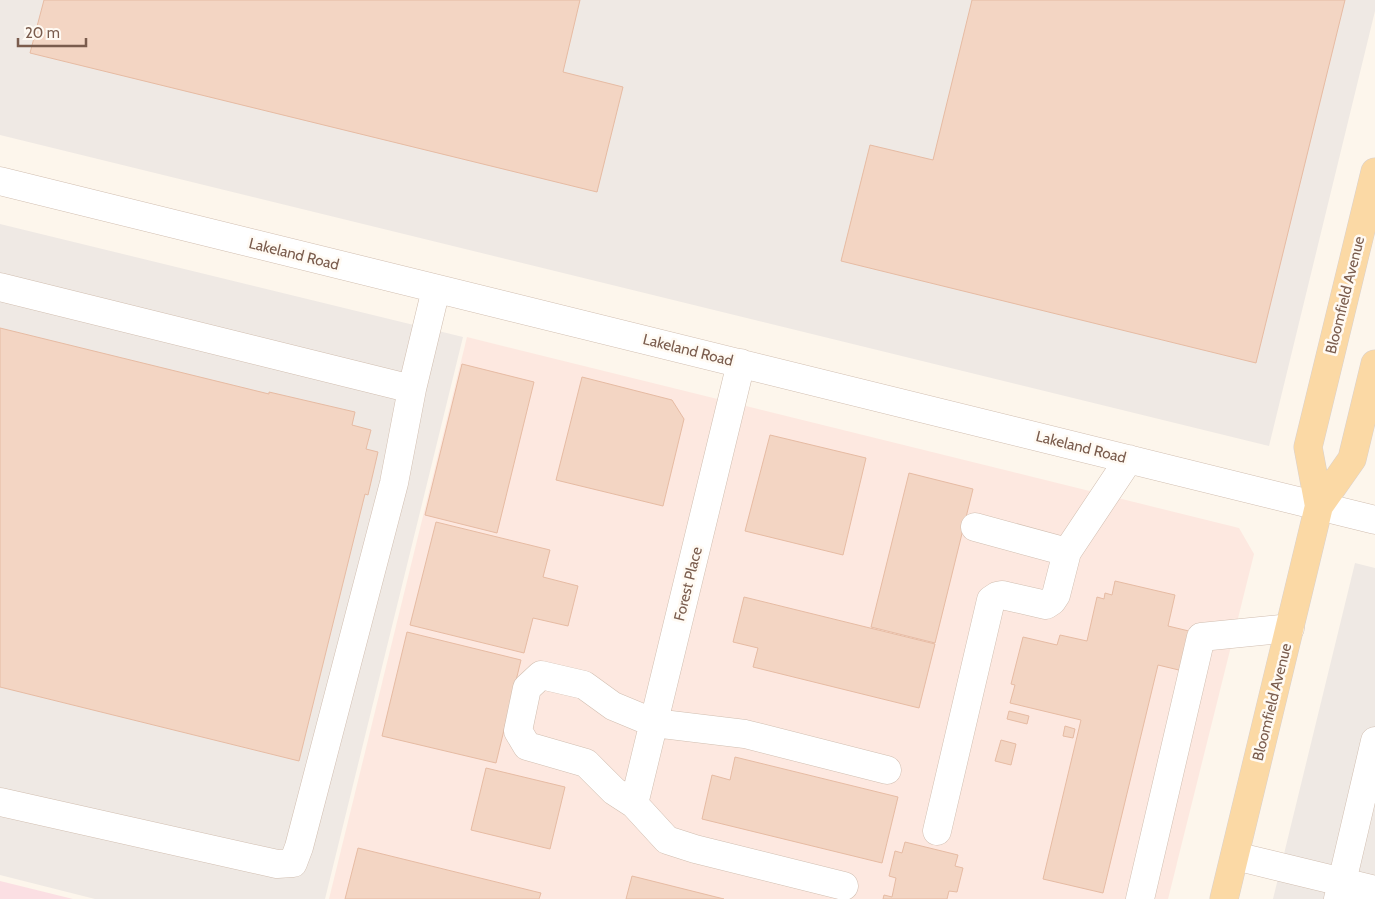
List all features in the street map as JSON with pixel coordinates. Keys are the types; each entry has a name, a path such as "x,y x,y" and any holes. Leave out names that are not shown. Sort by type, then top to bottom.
{"main road":[{"name":"Bloomfield Avenue","path":"1319,506 1308,446 1375,172"},
{"name":"Bloomfield Avenue","path":"1224,899 1319,506 1352,459 1375,364"}],"street":[{"name":"Lakeland Road","path":"0,181 1375,520"},
{"path":"0,288 412,389"},
{"path":"0,802 277,864 293,863 300,848 394,483 412,389 436,288"},
{"name":"Forest Place","path":"634,804 741,364"},
{"path":"937,831 991,600 1002,595 1046,605 1052,601 1056,594 1067,552 1129,459"},
{"path":"975,527 1067,552"},
{"path":"1140,899 1200,637 1290,628"},
{"path":"844,886 695,849 667,840 634,804 614,791 586,763 527,746 518,731 527,688 541,675 584,684 613,706 654,723 745,734 887,770"},
{"path":"1340,891 1366,820 1375,741"},
{"path":"1235,856 1340,891 1375,890"}],"shaded area":[{"path":"0,0 1375,0 1375,11 1269,446 0,135"},
{"path":"0,224 463,337 325,899 95,899 0,875"},
{"path":"467,337 1239,528 1254,554 1168,899 329,899"},
{"path":"1355,563 1375,568 1375,899 1273,899"},
{"path":"0,881 73,899 0,899"}],"building":[{"path":"44,0 580,0 563,72 623,87 597,192 30,53"},
{"path":"972,0 1345,0 1256,363 841,261 870,145 933,160"},
{"path":"0,328 269,394 269,392 355,412 352,425 371,430 366,449 378,452 368,495 365,494 299,761 0,687"},
{"path":"462,364 534,382 497,533 425,515"},
{"path":"582,377 672,400 684,419 663,506 556,480"},
{"path":"770,435 866,458 843,555 745,531"},
{"path":"909,473 973,489 935,643 871,627"},
{"path":"436,522 550,550 543,577 578,586 568,626 533,618 524,653 410,625"},
{"path":"1115,581 1175,595 1168,626 1193,632 1183,671 1158,665 1103,893 1043,879 1081,720 1010,703 1015,685 1011,684 1023,637 1057,645 1060,635 1087,641 1097,597 1104,599 1105,593 1112,595"},
{"path":"744,597 935,644 919,708 753,667 758,648 733,642"},
{"path":"407,632 521,660 496,763 382,736"},
{"path":"1009,711 1029,716 1027,724 1007,719"},
{"path":"1065,726 1075,729 1073,738 1063,736"},
{"path":"1001,740 1016,744 1011,765 995,761"},
{"path":"735,757 898,797 882,863 702,819 712,775 730,780"},
{"path":"486,768 565,787 550,849 471,830"},
{"path":"905,842 958,855 955,866 963,868 957,892 949,891 947,899 883,899 884,895 892,897 896,878 889,876 895,851 902,853"},
{"path":"358,848 541,893 539,899 345,899"},
{"path":"632,876 724,899 626,899"}]}
